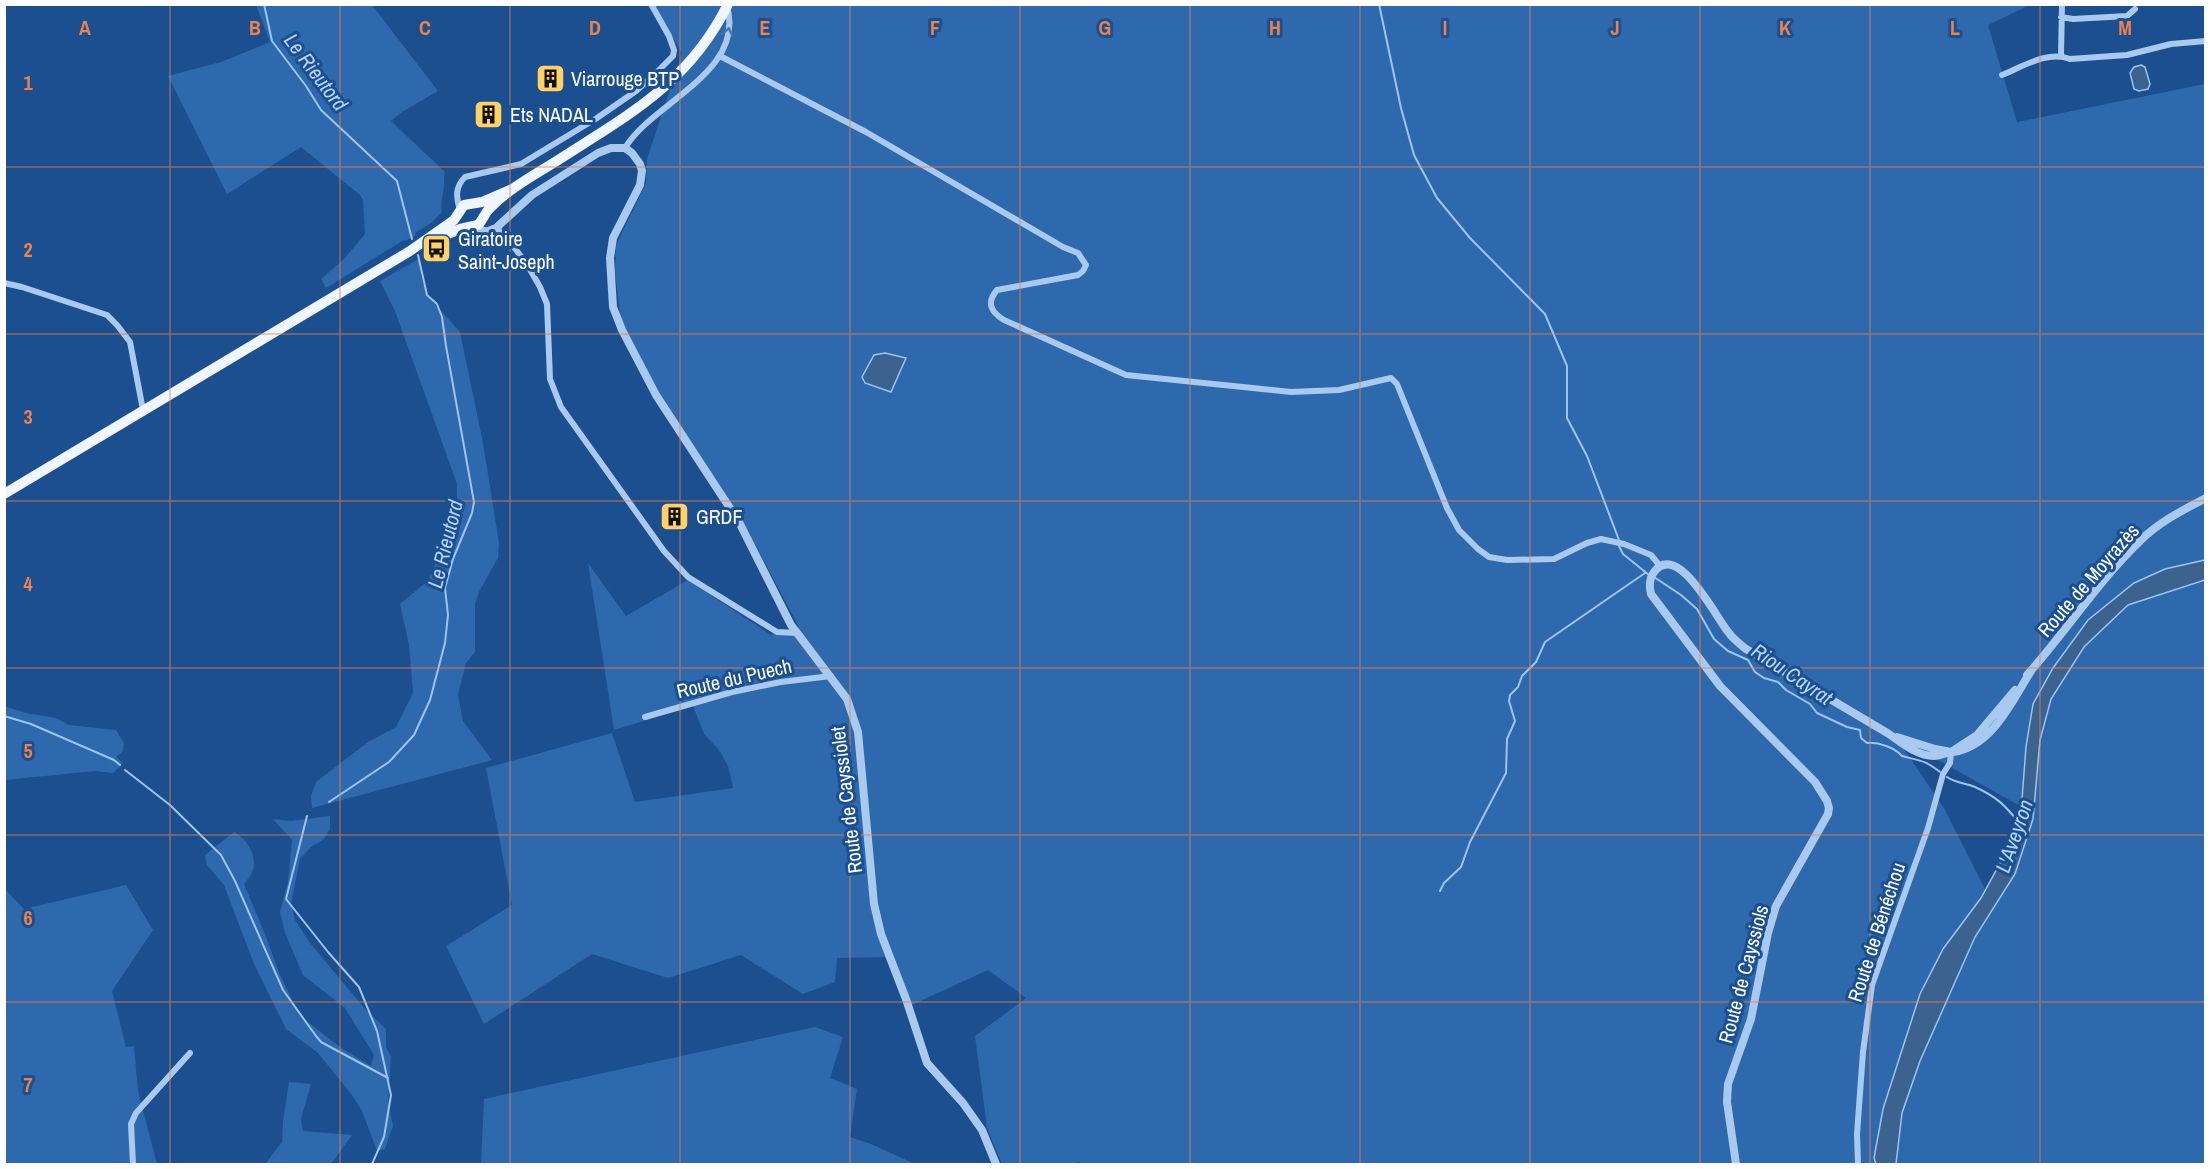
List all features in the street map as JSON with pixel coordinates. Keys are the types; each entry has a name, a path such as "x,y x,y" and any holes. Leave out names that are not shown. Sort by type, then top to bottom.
{"main road":[{"path":"4,494 410,251 477,222 512,189 628,115 681,73 714,33 728,5"},
{"path":"410,251 460,213 464,205 512,189"},
{"path":"473,203 482,210 477,222"},
{"path":"460,213 461,222 477,222"}],"street":[{"path":"460,213 456,195 459,184 469,174 521,164 617,105 673,56 674,50 669,36 651,4"},
{"path":"2061,55 2062,4"},
{"path":"477,222 486,232 496,228 519,204 564,174 598,153 611,148 625,148 630,138 679,98 720,56 728,38 731,20 728,5"},
{"path":"2061,17 2073,20 2127,16 2135,9"},
{"path":"2002,75 2050,56 2061,55 2070,58 2127,55 2171,44 2205,41"},
{"path":"720,56 866,132 1063,247 1078,253 1086,265 1078,275 997,290 990,298 990,304 996,315 1004,320 1126,375 1291,392 1339,390 1391,378 1397,384 1447,508 1459,530 1489,557 1507,560 1554,559 1601,539 1623,543 1651,555 1658,568 1672,564 1682,569 1729,634 1746,649 1889,734 1951,752"},
{"name":"Route de Cayssiolet","path":"625,148 640,164 642,177 613,238 610,258 613,307 656,395 739,522 797,633 848,699 858,732 874,904 881,934 927,1063 963,1103 982,1130 996,1164"},
{"path":"459,184 461,194 473,203"},
{"path":"496,228 507,237 528,266 544,296 548,313 550,379 561,407 664,551 688,577 777,632 797,633"},
{"path":"4,283 107,315 117,324 130,342 143,411"},
{"name":"Route de Moyrazès","path":"1951,752 1977,735 2141,539 2171,517 2205,498"},
{"name":"Route de Cayssiols","path":"1658,568 1650,582 1651,594 1720,686 1815,782 1829,808 1828,814 1776,906 1768,933 1751,1019 1728,1084 1727,1102 1736,1164"},
{"name":"Route du Puech","path":"645,717 732,692 781,682 831,676"},
{"name":"Route de Bénéchou","path":"1858,1164 1857,1134 1863,1052 1872,985 1928,828 1943,774 1950,763 1951,752"},
{"path":"133,1164 131,1124 136,1113 190,1053"}],"shaded area":[{"path":"256,5 372,5 438,91 391,121 445,172 442,212 431,223 415,233 416,235 326,288 321,279 344,259 365,234 363,200 360,195 301,147 227,194 168,76 221,62 270,42"},
{"path":"654,5 2030,5 1988,25 2017,122 2205,84 2205,1164 1080,1164 1079,1162 1074,1164 1002,1164 987,1128 975,1036 1026,998 988,970 905,1008 885,957 837,958 835,982 803,994 741,955 668,978 592,954 484,1024 446,946 512,905 486,768 612,733 635,802 733,788 728,766 719,750 704,734 693,706 614,730 588,563 626,616 688,580 771,635 799,627 742,520 669,411 621,322 615,271 616,245 646,183 647,159 682,53","holes":["1895,736 2022,807 2033,819 2015,874 1985,889 1944,808"]},
{"path":"420,258 421,277 427,295 460,332 483,443 499,543 498,558 475,603 475,652 466,663 458,695 463,721 492,760 312,808 311,796 316,782 368,742 396,727 413,693 409,645 400,604 428,581 453,523 457,503 457,484 395,311 380,281"},
{"path":"4,706 26,713 56,718 69,725 116,730 124,743 123,751 116,757 123,763 113,773 95,771 5,780"},
{"path":"330,816 330,829 324,839 311,847 300,859 291,904 295,920 310,943 365,1009 386,1029 386,1047 391,1057 388,1102 393,1126 385,1149 377,1151 362,1111 352,1095 318,1053 286,1029 254,964 224,885 207,865 205,855 234,832 247,844 253,855 254,866 244,884 280,975 300,1016 340,1047 371,1066 374,1055 345,1008 303,975 285,933 280,912 288,882 292,840 273,819 291,821"},
{"path":"126,885 153,930 112,991 126,1047 134,1046 138,1091 157,1164 5,1164 4,888 24,909"},
{"path":"815,1027 843,1037 830,1078 857,1089 850,1137 915,1164 481,1164 484,1099"},
{"path":"289,1082 311,1084 301,1119 303,1131 352,1135 331,1164 265,1164 282,1142"}],"water":[{"path":"2141,65 2145,67 2150,84 2148,89 2139,91 2134,89 2130,73 2134,67"},
{"path":"885,353 906,358 891,392 865,383 862,377 874,355"},
{"name":"L'Aveyron","path":"2205,560 2205,580 2128,605 2084,647 2051,699 2040,740 2033,819 2015,874 1975,937 1920,1061 1902,1113 1896,1164 1876,1164 1874,1158 1883,1109 1920,994 1943,949 1981,898 2011,843 2021,812 2026,747 2033,704 2053,668 2088,620 2134,583 2165,569"}],"waterway":[{"name":"Le Rieutord","path":"264,4 272,41 321,110 397,181 412,239"},
{"path":"1379,4 1401,108 1414,155 1437,198 1470,238 1545,314 1567,366 1567,418 1587,456 1619,540"},
{"name":"Le Rieutord","path":"329,802 389,762 414,735 430,700 445,643 448,615 445,588 474,502 442,317 437,304 427,295 418,255"},
{"path":"1619,546 1623,554 1649,575"},
{"path":"1440,891 1444,883 1461,867 1470,842 1506,773 1507,739 1515,721 1509,701 1510,695 1518,687 1522,676 1536,662 1545,642 1645,573"},
{"name":"Riou Cayrat","path":"1654,577 1697,609 1714,639 1728,651 1748,660 1755,672 1764,678 1778,682 1786,690 1810,704 1817,713 1847,727 1860,730 1861,738 1867,743 1886,746 1902,756 1925,763 1940,772"},
{"path":"4,716 31,724 114,760 120,765"},
{"path":"125,770 170,805 221,855 235,881 283,990 321,1042 388,1078"},
{"name":"L'Aveyron","path":"1947,777 1989,794 2020,824"},
{"name":"Le Rieutord","path":"307,816 286,899 359,987 377,1031 391,1095 384,1137 372,1164"}],"place":[{"name":"Viarrouge BTP","path":"550,78"},
{"name":"Ets NADAL","path":"489,114"},
{"name":"Giratoire Saint-Joseph","path":"437,249"},
{"name":"GRDF","path":"675,516"}]}
